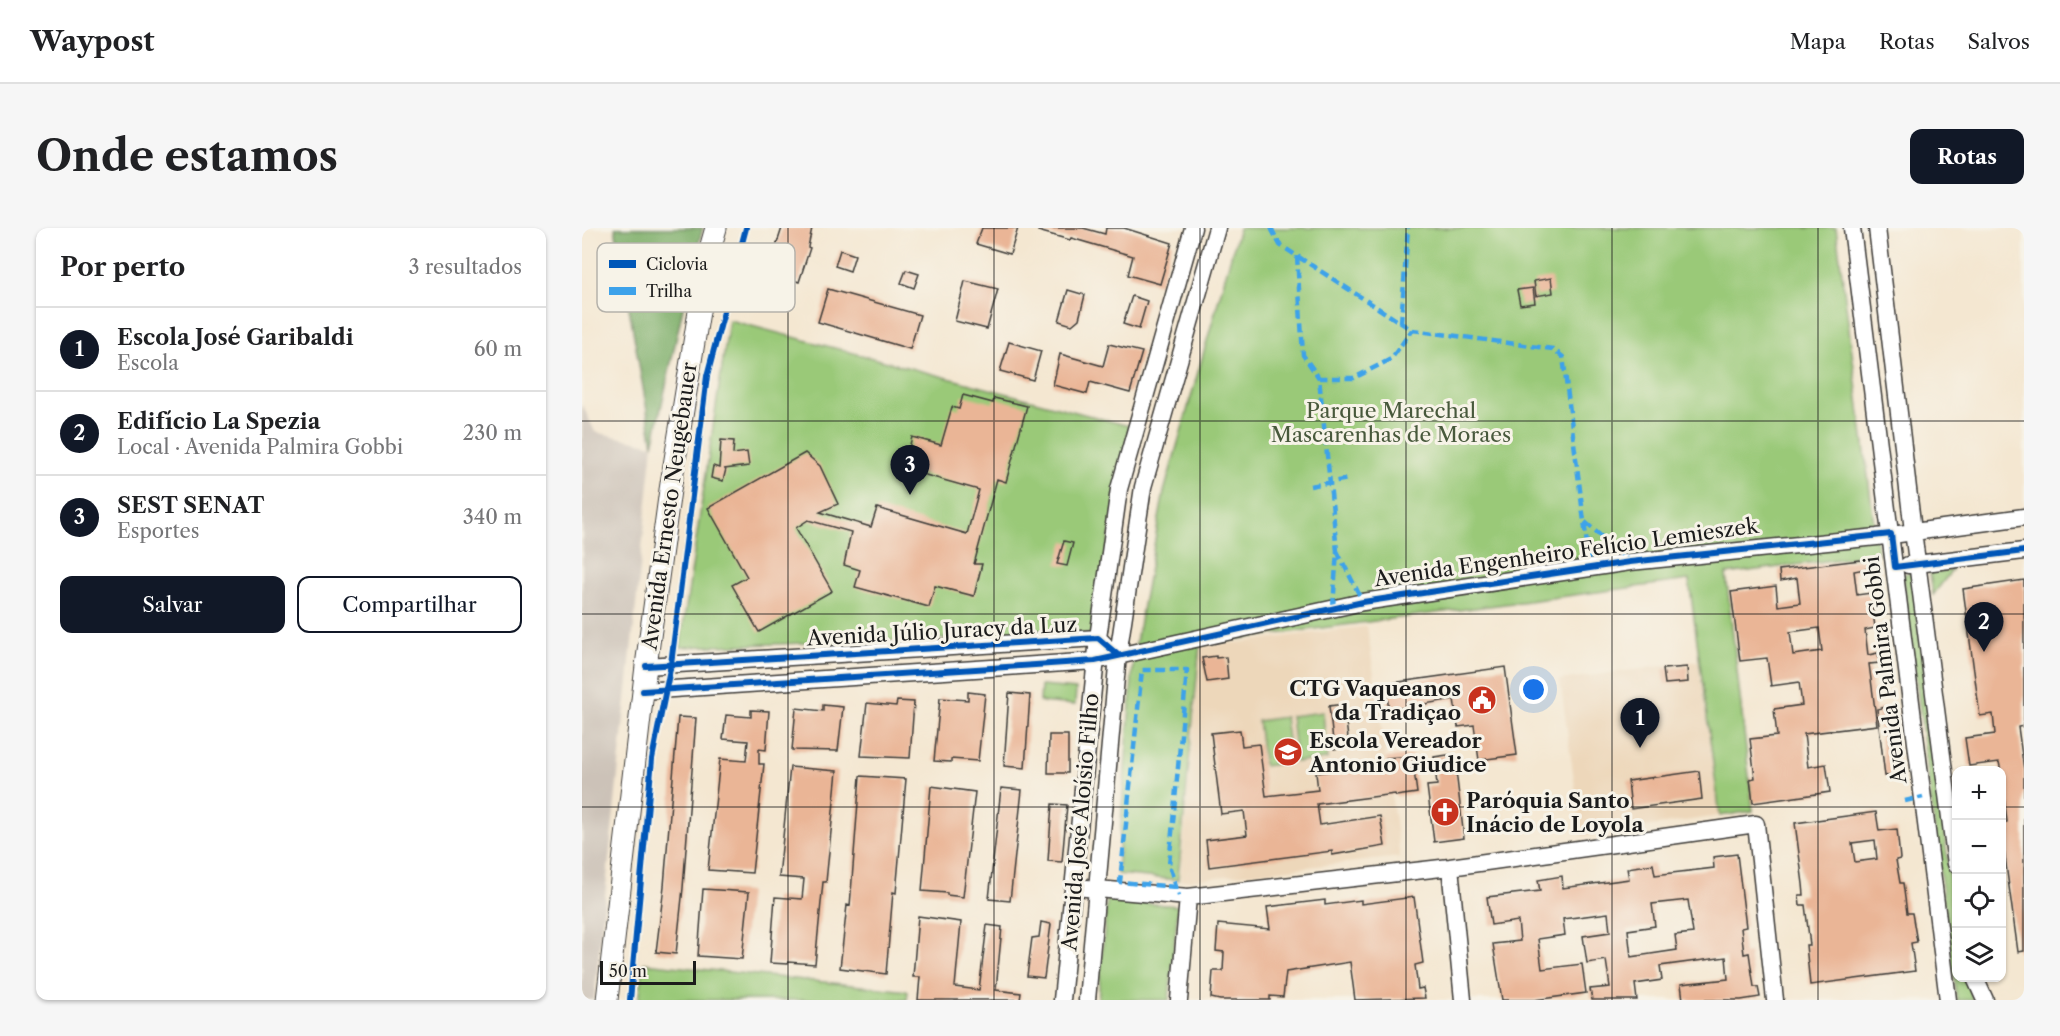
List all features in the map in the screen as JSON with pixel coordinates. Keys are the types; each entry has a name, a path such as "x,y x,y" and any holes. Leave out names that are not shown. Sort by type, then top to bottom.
{"main road":[{"name":"Avenida Ernesto Neugebauer","path":"712,243 716,228"},
{"name":"Avenida Ernesto Neugebauer","path":"607,1000 669,490 699,312"}],"street":[{"name":"Avenida José Aloísio Filho","path":"1062,1000 1075,887 1095,660 1119,489 1193,228"},
{"name":"Avenida José Aloísio Filho","path":"1087,1000 1118,655 1143,487 1217,228"},
{"name":"Avenida Palmira Gobbi","path":"1852,228 1948,1000"},
{"path":"1877,228 1952,832"},
{"name":"Avenida Engenheiro Felício Lemieszek","path":"1118,655 1363,602 1642,561 2024,517"},
{"path":"1895,567 2024,551"},
{"name":"Avenida Júlio Juracy da Luz","path":"646,666 1098,638 1118,655"},
{"name":"Avenida Júlio Juracy da Luz","path":"643,691 1095,660 1118,655"},
{"path":"1075,887 1188,897 1450,867 1756,824 1774,1000"},
{"path":"1450,867 1463,1000"},
{"path":"1179,1000 1188,897"},
{"path":"1977,982 1984,1000"}],"shaded area":[{"path":"582,404 595,432 653,445 594,1000 582,1000"},
{"name":"Escola Vereador Antonio Giudice","path":"1367,626 1400,857 1180,881 1201,647"},
{"path":"1698,661 1719,816 1582,836 1560,680"}],"green space":[{"path":"615,228 703,228 699,243 618,243"},
{"name":"Parque Marechal Mascarenhas de Moraes","path":"1239,228 1836,228 1878,554 1726,574 1753,811 1720,816 1689,580 1200,644 1178,880 1117,874 1134,653 1164,492"},
{"path":"630,312 682,312 653,445"},
{"path":"729,320 1129,426 1092,634 680,647"},
{"path":"1952,570 1933,595 1930,573"},
{"path":"1912,573 1952,894 1952,966 1950,952 1903,574"},
{"path":"1041,686 1076,689 1075,705 1040,702"},
{"path":"1323,712 1327,759 1296,762 1291,716"},
{"path":"1285,717 1291,762 1264,766 1258,721"},
{"path":"1107,900 1178,906 1169,1000 1098,1000"},
{"path":"644,963 908,991 907,1000 639,1000"},
{"path":"1954,982 1967,982 1973,1000 1957,1000"}],"building":[{"path":"782,228 812,228 808,247 810,248 799,282 795,281 795,243 777,243"},
{"path":"982,228 1018,228 1010,254 976,244"},
{"path":"1039,228 1083,228 1105,234 1106,228 1124,228 1172,243 1160,284 1128,275 1133,256 1038,231"},
{"path":"840,250 855,255 850,271 835,266"},
{"path":"906,270 919,274 914,288 901,283"},
{"path":"1551,278 1553,293 1536,296 1534,281"},
{"path":"965,281 998,289 987,329 955,321"},
{"path":"1533,288 1535,303 1520,305 1517,290"},
{"path":"828,289 920,315 910,349 818,322"},
{"path":"1068,290 1085,295 1079,319 1072,325 1059,321"},
{"path":"1132,296 1147,301 1139,329 1123,324"},
{"path":"1009,342 1041,351 1033,380 1000,371"},
{"path":"1109,344 1142,352 1130,393 1090,382 1087,394 1053,385 1060,354 1103,366"},
{"path":"963,395 993,403 994,398 1027,406 1006,482 997,479 974,564 982,564 974,596 935,586 929,607 855,587 860,570 844,565 851,532 808,520 796,528 832,591 759,632 732,585 747,577 708,508 805,453 820,466 838,504 820,512 871,527 877,508 967,534 979,490 897,467 902,450 908,452 912,437 941,445 952,407 959,409"},
{"path":"721,440 734,441 733,454 747,452 749,466 724,469 726,469 723,481 711,478 713,466 719,468"},
{"path":"1064,541 1073,543 1067,566 1057,564"},
{"path":"1868,559 1870,568 1854,571 1857,595 1871,593 1875,628 1865,630 1868,655 1878,653 1880,663 1869,664 1877,725 1804,734 1808,767 1826,764 1830,792 1753,803 1750,779 1755,778 1750,739 1777,736 1774,709 1802,705 1799,682 1771,686 1767,658 1740,661 1731,592 1776,586 1778,606 1800,603 1797,578 1780,581 1779,570","holes":["1819,628 1822,651 1793,655 1790,632"]},
{"path":"2024,580 2024,726 2018,727 2024,770 2024,951 2018,952 2006,865 2006,766 2000,766 1999,762 1969,766 1965,738 1995,734 1993,714 1980,716 1963,589"},
{"path":"1216,656 1216,658 1226,657 1228,679 1207,682 1202,658"},
{"name":"CTG Vaqueanos da Tradiçao","path":"1505,667 1517,755 1479,760 1474,725 1458,727 1454,699 1389,710 1385,684"},
{"path":"1687,667 1688,682 1665,684 1663,669"},
{"path":"968,692 985,694 978,761 951,759 951,762 934,761 940,698 968,700"},
{"path":"1009,693 1030,695 1025,768 1004,766"},
{"path":"897,701 914,702 910,758 861,756 867,703 896,706"},
{"path":"1344,704 1349,747 1334,749 1329,706"},
{"path":"823,705 843,707 838,751 792,750 796,708 823,711"},
{"path":"1886,707 1887,719 1895,718 1896,728 1889,729 1895,774 1885,776 1877,709"},
{"path":"751,710 769,711 766,750 759,749 759,764 764,764 752,873 708,870 720,759 746,761 748,741 723,739 726,715 751,717"},
{"path":"678,717 696,718 676,954 656,952 664,886"},
{"path":"1240,730 1242,746 1259,744 1266,796 1318,790 1316,773 1387,764 1386,758 1412,756 1417,793 1317,804 1320,825 1380,816 1385,846 1332,855 1332,851 1209,867 1206,840 1247,835 1244,811 1221,814 1211,733"},
{"path":"1049,735 1068,735 1068,773 1048,773"},
{"name":"Paróquia Santo Inácio de Loyola","path":"1454,754 1464,838 1434,842 1427,786 1437,785 1434,757"},
{"path":"790,767 837,771 815,964 770,963 775,897 802,899 804,879 779,877"},
{"path":"1699,771 1702,799 1631,809 1628,781"},
{"path":"860,776 906,779 886,974 840,968 847,905 850,906"},
{"path":"931,786 975,792 963,897 922,891"},
{"path":"1001,788 1022,790 1010,901 989,899"},
{"path":"1052,804 1067,805 1062,862 1048,861"},
{"path":"1876,812 1879,831 1897,829 1900,859 1896,860 1900,883 1903,883 1907,913 1912,913 1917,942 1911,943 1915,971 1810,985 1806,945 1810,945 1805,905 1800,905 1799,895 1804,895 1795,823","holes":["1875,840 1877,859 1855,862 1852,843"]},
{"path":"1737,854 1746,927 1741,928 1744,954 1749,953 1754,987 1758,987 1760,997 1741,1000 1683,1000 1681,984 1728,979 1726,957 1660,966 1662,980 1635,984 1637,1000 1592,1000 1590,989 1610,987 1606,960 1587,963 1583,936 1610,932 1608,913 1563,919 1565,935 1538,939 1542,969 1582,964 1586,993 1534,1000 1502,1000 1493,944 1520,941 1518,921 1491,925 1487,897 1540,891 1538,880 1562,876 1563,888 1629,879 1627,868 1653,864 1655,875 1714,868 1713,857","holes":["1688,900 1693,933 1675,935 1677,950 1631,957 1628,930 1655,926 1652,904"]},
{"path":"703,889 749,892 742,959 698,956"},
{"path":"1414,897 1423,963 1415,965 1418,989 1423,988 1425,998 1355,1000 1350,962 1286,972 1283,997 1270,996 1270,1000 1211,998 1213,971 1223,971 1224,952 1216,951 1218,924 1270,929 1267,907 1325,900 1325,905 1361,900 1361,904"},
{"path":"918,916 961,922 955,987 979,990 987,925 1002,927 996,990 1021,993 1020,1000 918,1000 920,977 913,977"},
{"path":"1041,922 1051,924 1044,978 1027,976 1032,938 1039,937"}],"marked path":[{"path":"1271,228 1280,245 1412,330 1553,349 1563,357 1590,568"},
{"path":"1401,323 1408,228"},
{"path":"1297,256 1303,355 1319,378"},
{"path":"1333,607 1337,551 1319,378 1354,378 1391,359 1412,330"},
{"path":"1310,486 1348,479"},
{"path":"1585,522 1630,562"},
{"path":"1337,551 1363,602"},
{"path":"1176,887 1120,882 1142,670 1187,670 1169,865 1179,896"},
{"path":"1905,801 1923,797"}],"cycle path":[{"path":"742,243 746,228"},
{"path":"630,1000 652,759 671,664 707,376 724,312"},
{"path":"643,691 1095,661 1363,602 1630,562 1891,534 1895,567 2024,551"},
{"path":"646,666 1098,638 1118,655"}],"place":[{"name":"SEST SENAT","path":"910,495"},
{"name":"Edifício La Spezia","path":"1984,652"},
{"name":"CTG Vaqueanos da Tradiçao","path":"1482,700"},
{"name":"Escola José Garibaldi","path":"1640,748"},
{"name":"Escola Vereador Antonio Giudice","path":"1288,752"},
{"name":"Paróquia Santo Inácio de Loyola","path":"1445,812"}]}
